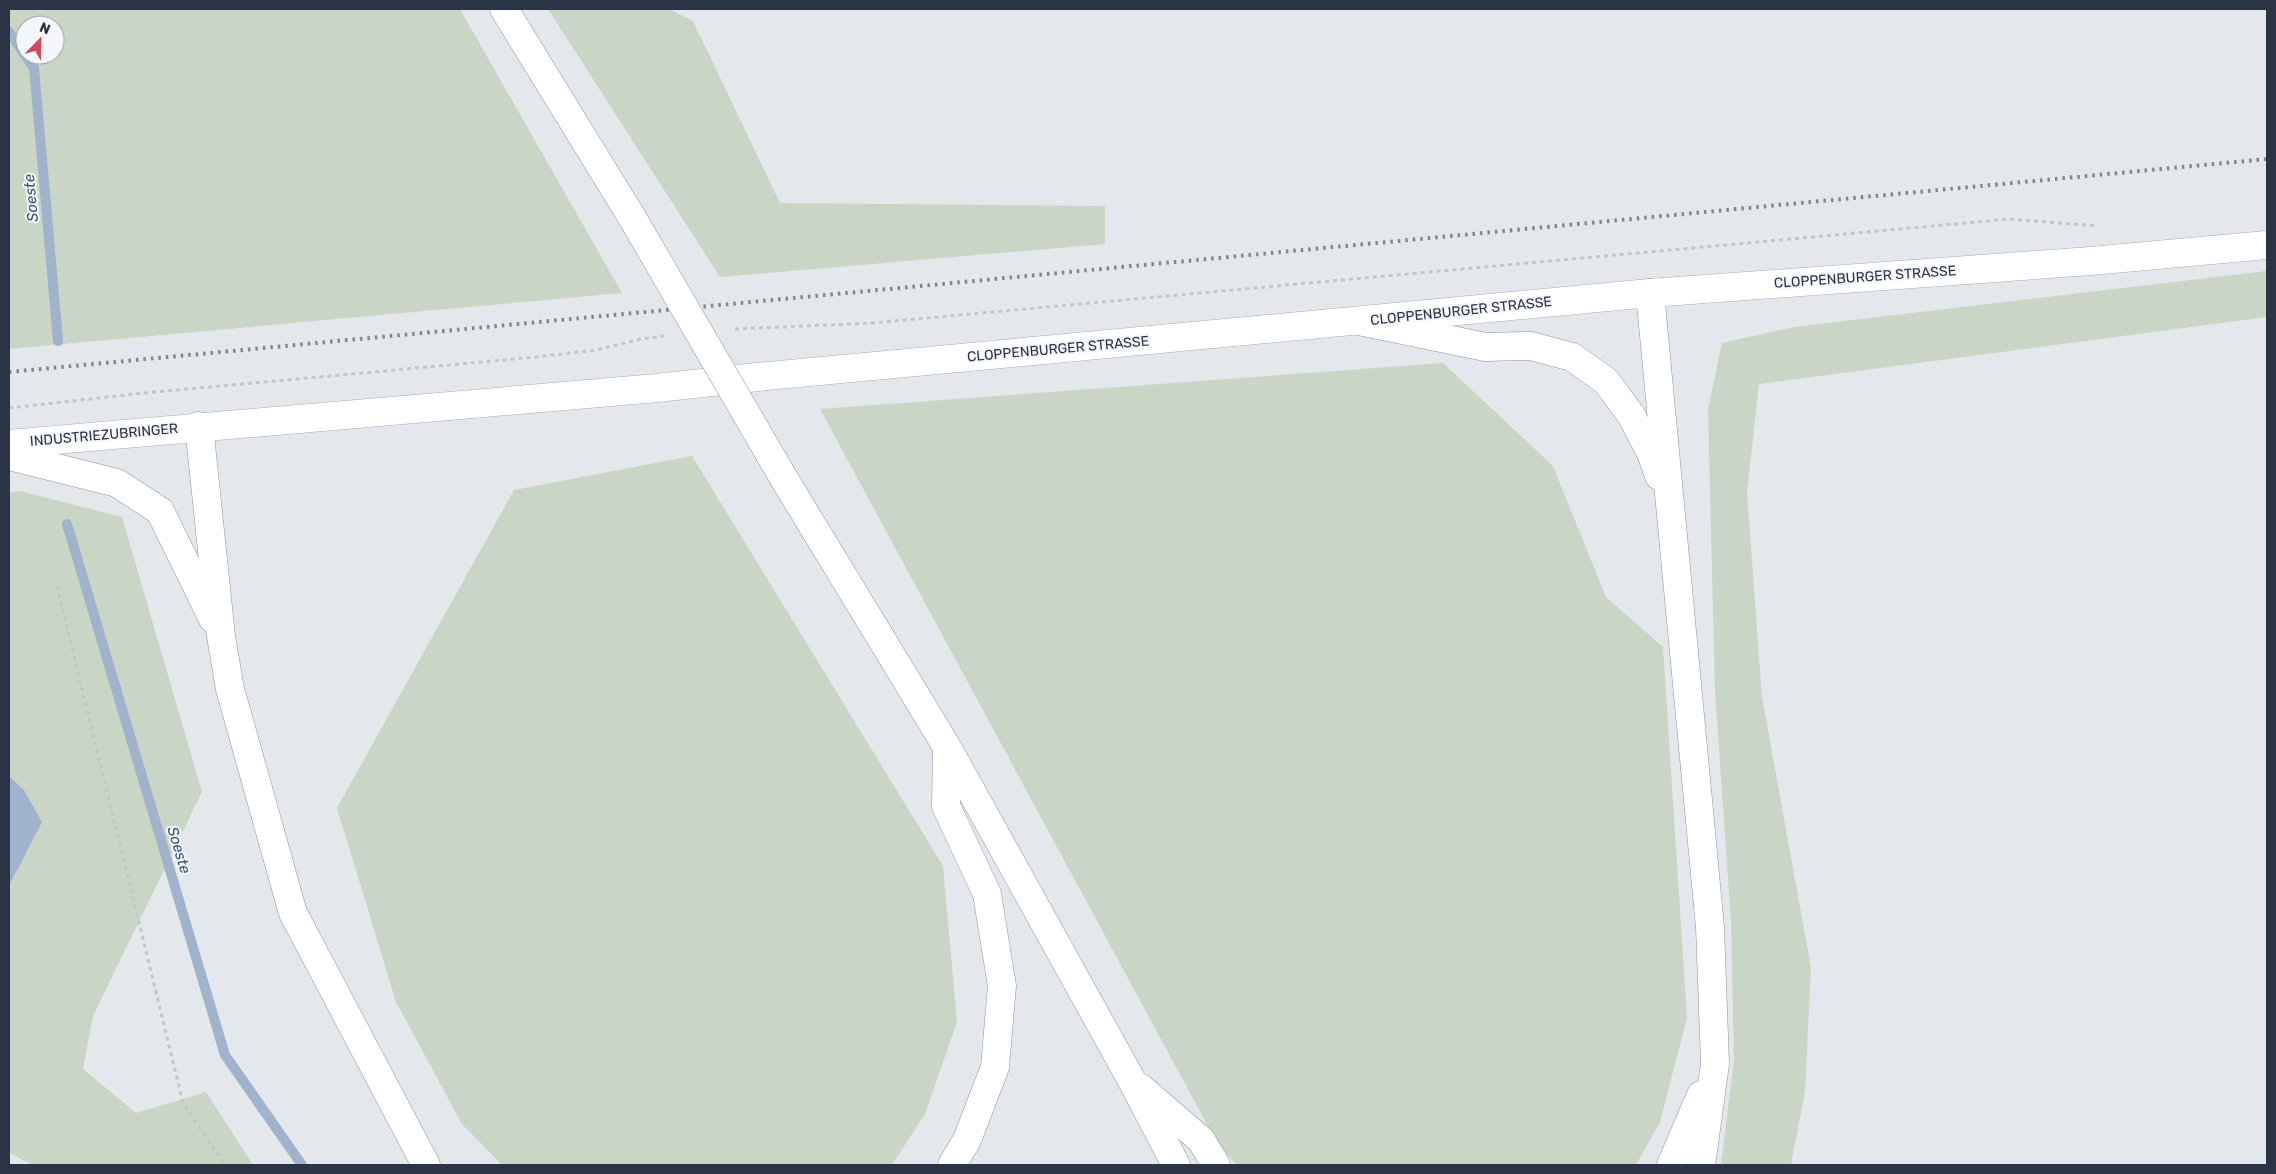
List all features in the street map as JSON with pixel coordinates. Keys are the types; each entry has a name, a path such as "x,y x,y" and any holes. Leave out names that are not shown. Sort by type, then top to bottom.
{"main road":[{"path":"504,9 633,219 783,477 947,747 1131,1078 1176,1165"},
{"name":"CLOPPENBURGER STRASSE","path":"199,426 656,388 1650,293 2072,262 2267,245"},
{"path":"1650,293 1710,927 1715,1064 1701,1165"},
{"path":"1359,321 1485,347 1531,346 1572,357 1606,381 1631,415 1651,453 1670,506"},
{"path":"199,426 221,636 230,689 293,913 426,1165"},
{"name":"INDUSTRIEZUBRINGER","path":"9,444 199,426"},
{"path":"9,456 117,483 160,511 221,636"},
{"path":"947,747 946,806 987,894 1002,986 995,1067 967,1140 952,1165"},
{"path":"1671,1165 1715,1064"},
{"path":"1131,1078 1201,1140 1216,1165"}],"path":[{"path":"730,330 872,323 2009,219 2108,227"},
{"path":"9,408 164,391 544,356 596,350 641,339 671,336"},
{"path":"57,586 183,1103 225,1165"}],"green space":[{"path":"9,9 460,9 622,293 9,349"},
{"path":"548,9 669,9 693,21 780,203 1105,206 1105,244 720,277"},
{"path":"2267,271 2267,317 1759,384 1747,492 1762,697 1811,968 1805,1091 1791,1165 1721,1165 1734,1060 1731,922 1715,691 1708,409 1722,343 1794,327"},
{"path":"1443,363 1553,466 1606,597 1663,647 1687,1018 1660,1122 1636,1165 1236,1165 1216,1141 820,409"},
{"path":"692,456 943,866 957,1022 925,1114 892,1165 502,1165 462,1124 396,1002 337,808 514,490"},
{"path":"20,491 122,517 202,792 93,1016 83,1069 136,1113 206,1092 253,1165 33,1165 9,1153 9,886 17,872 24,790 9,776 9,492"}],"water":[{"path":"9,776 24,790 42,822 9,886"}],"waterway":[{"name":"Soeste","path":"9,32 15,41"},
{"name":"Soeste","path":"32,65 34,68 58,341"},
{"name":"Soeste","path":"67,524 225,1055 302,1165"}],"railway":[{"path":"9,372 2267,159"}]}
